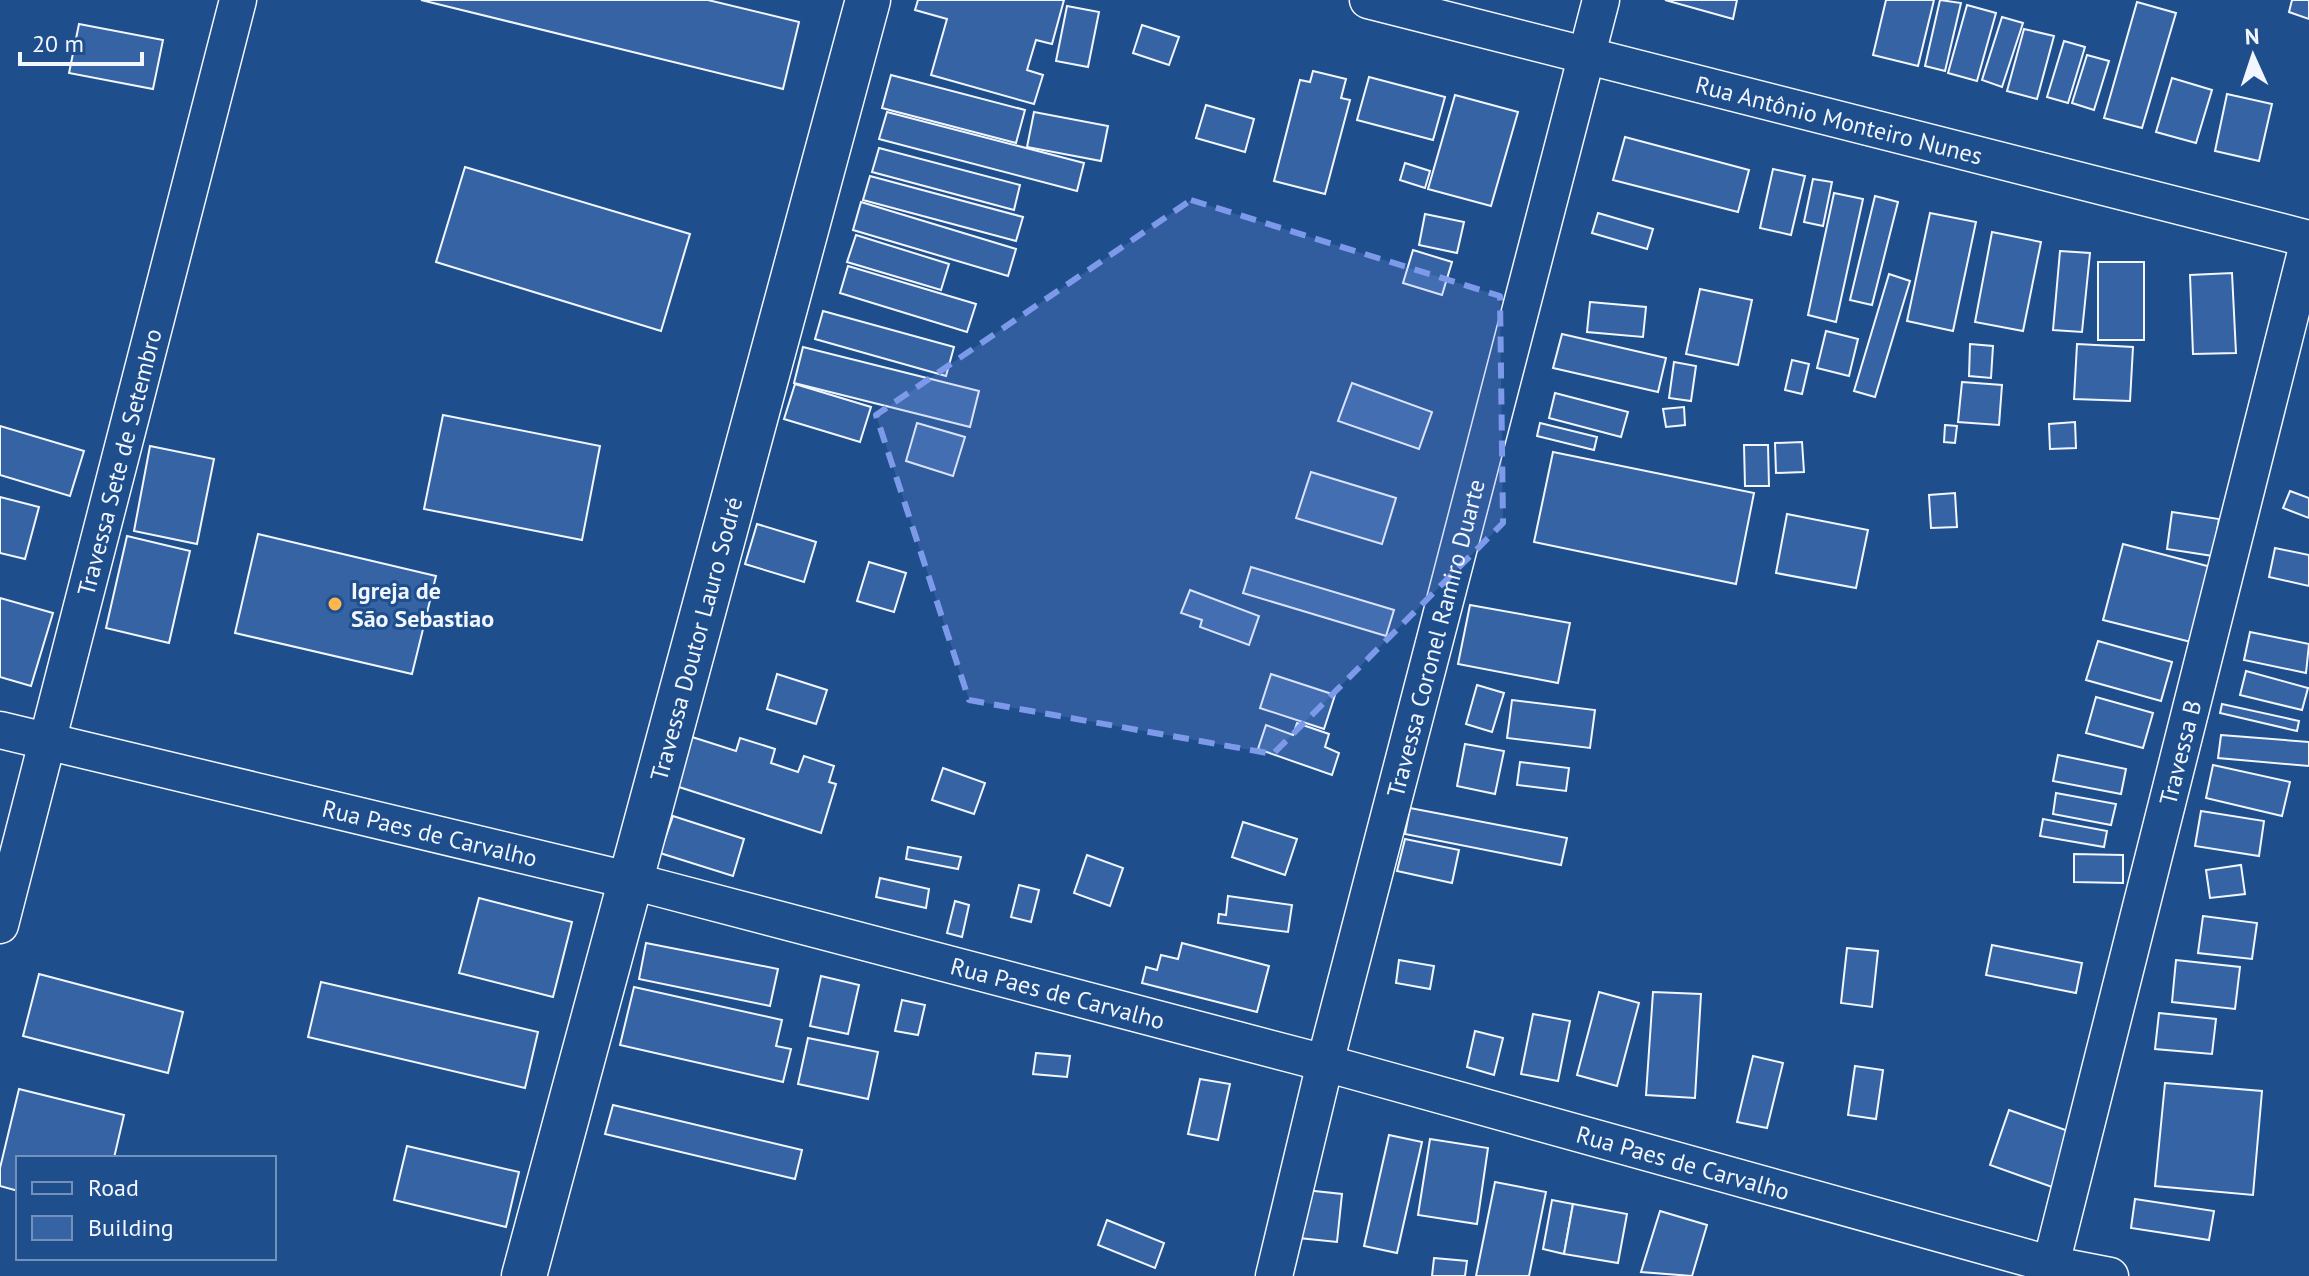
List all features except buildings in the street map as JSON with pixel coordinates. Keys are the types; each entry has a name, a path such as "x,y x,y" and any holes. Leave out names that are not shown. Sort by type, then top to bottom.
{"street":[{"name":"Travessa Sete de Setembro","path":"0,925 238,0"},
{"name":"Travessa Doutor Lauro Sodré","path":"524,1276 868,0"},
{"name":"Rua Antônio Monteiro Nunes","path":"1368,0 1586,58 2309,239"},
{"name":"Travessa Coronel Ramiro Duarte","path":"1274,1276 1325,1063 1601,0"},
{"name":"Travessa B","path":"2050,1270 2309,239"},
{"name":"Rua Paes de Carvalho","path":"0,730 632,881 1325,1063 2050,1270 2110,1276"}],"highlighted area":[{"path":"1191,200 1500,296 1503,523 1273,754 969,700 876,415"}],"place":[{"name":"Igreja de São Sebastiao","path":"335,604"}]}
